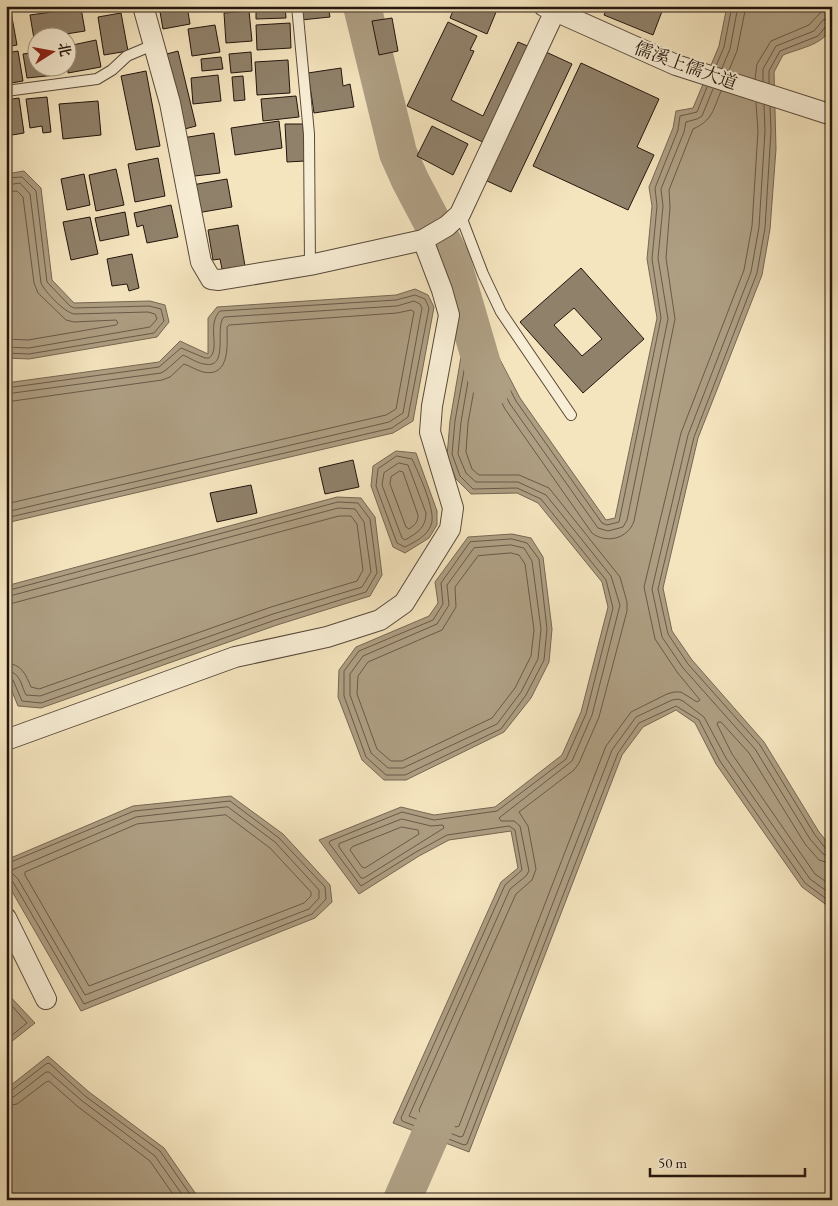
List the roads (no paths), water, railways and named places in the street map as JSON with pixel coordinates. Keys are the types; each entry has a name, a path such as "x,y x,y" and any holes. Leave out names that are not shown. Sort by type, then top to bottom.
{"street":[{"path":"143,6 170,104 201,262 212,279 219,280 310,265 441,229"},
{"path":"6,740 235,658 327,637 380,620 404,603 450,529 454,508 430,432 432,406 449,315 442,290 441,229 550,9"},
{"name":"儒溪上儒大道","path":"550,9 676,65 832,115"},
{"path":"6,918 46,999"}],"lane":[{"path":"297,6 309,134 310,265"},
{"path":"6,91 97,79 112,70 127,56 153,45"},
{"path":"441,229 483,274 501,312 571,415"}],"water":[{"path":"727,6 832,6 832,23 830,30 820,41 783,55 774,72 776,149 770,229 762,275 698,438 663,588 672,631 692,660 764,742 819,832 832,848 832,909 802,887 716,764 695,723 676,710 643,727 622,755 469,1152 393,1123 501,882 518,868 511,831 449,840 419,856 359,894 319,840 401,807 434,815 495,807 562,755 581,712 608,607 602,582 538,503 517,493 471,494 456,479 447,456 450,421 462,351 485,331 520,398 606,520 615,518 657,318 647,259 652,206 649,187 673,128 676,111 693,108 719,46"},
{"path":"24,171 41,188 52,280 74,303 150,301 165,305 169,322 157,337 29,359 6,358 6,174"},
{"path":"415,289 428,295 434,307 413,421 393,433 6,523 6,383 159,362 180,341 208,354 208,318 217,307 396,295"},
{"path":"396,451 416,453 437,511 437,525 429,538 405,553 393,547 371,486 373,466"},
{"path":"337,497 361,498 375,517 382,575 370,596 277,625 41,708 18,706 6,677 6,586"},
{"path":"512,534 531,538 543,557 552,629 549,662 531,698 504,732 406,780 384,780 362,760 338,697 339,670 356,647 429,616 438,603 435,582 468,537"},
{"path":"231,796 283,834 330,885 332,902 315,918 81,1011 6,881 6,860 133,806"},
{"path":"6,992 35,1023 6,1046"},
{"path":"48,1056 89,1092 164,1148 200,1200 6,1200 6,1089"}],"waterway":[{"path":"362,6 398,153 451,258 484,371 492,387"},
{"path":"402,1200 450,1090"}]}
